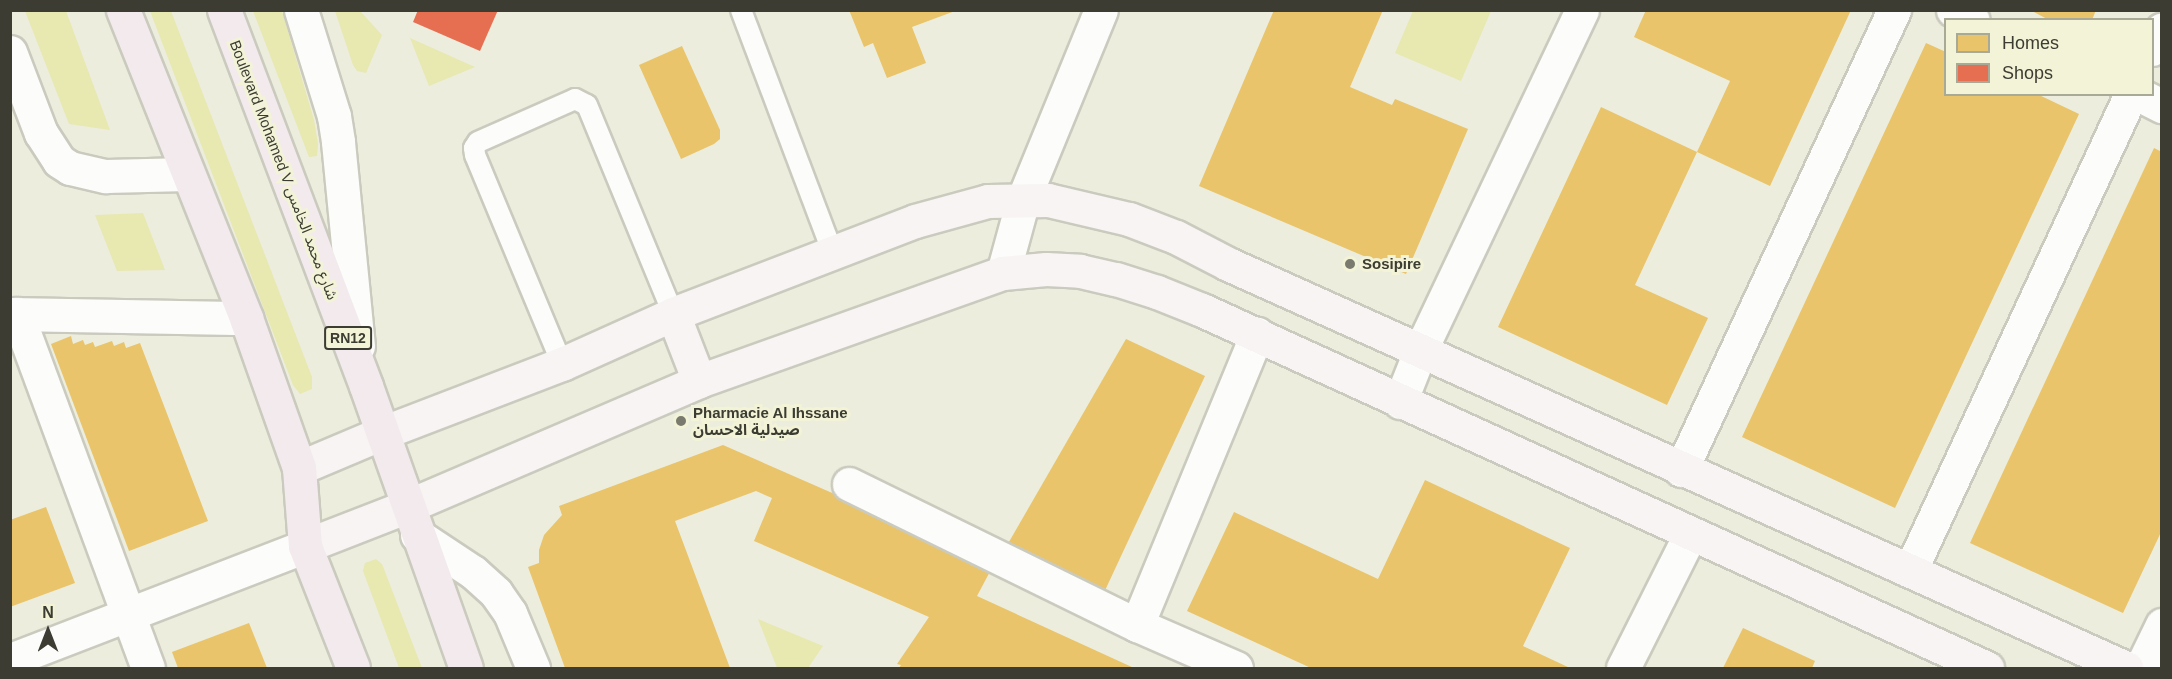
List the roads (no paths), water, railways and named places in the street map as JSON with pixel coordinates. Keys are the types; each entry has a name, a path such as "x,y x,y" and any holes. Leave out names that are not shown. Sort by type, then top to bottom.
{"main road":[{"path":"123,10 246,318 299,468 306,546 352,669"},
{"name":"Boulevard Mohamed V شارع محمد الخامس","path":"224,10 366,386 466,669"}],"street":[{"path":"301,10 334,116 346,213 356,338 366,386"},
{"path":"1003,273 1023,200 1101,10"},
{"path":"1400,402 1421,349 1582,10"},
{"path":"1681,470 1893,10"},
{"path":"1953,10 1969,18"},
{"path":"2154,45 2162,29"},
{"path":"10,52 41,133 59,161 70,168 106,176 187,174"},
{"path":"1910,572 2130,96"},
{"path":"2142,96 2162,105"},
{"path":"299,468 382,433 562,364 673,314 832,251 954,209 988,201 1048,200 1083,206 1130,219 1421,349 1681,470 2126,669"},
{"path":"10,660 306,546 413,521 699,381 1003,273 1046,269 1080,271 1116,279 1157,292 1257,334 1400,402 1986,669"},
{"path":"148,669 14,314 246,318"},
{"path":"673,314 699,381"},
{"path":"1137,625 1257,334"},
{"path":"849,484 1137,625 1236,669"},
{"path":"413,521 496,593 510,613 533,669"},
{"path":"1623,669 1690,535"},
{"path":"2141,669 2162,625"}],"lane":[{"path":"741,10 832,251"},
{"path":"562,364 474,155 474,148 478,142 575,99 587,105 673,314"}],"place":[{"name":"Sosipire","path":"1350,264"},
{"name":"Pharmacie Al Ihssane صيدلية الاحسان","path":"681,421"}]}
